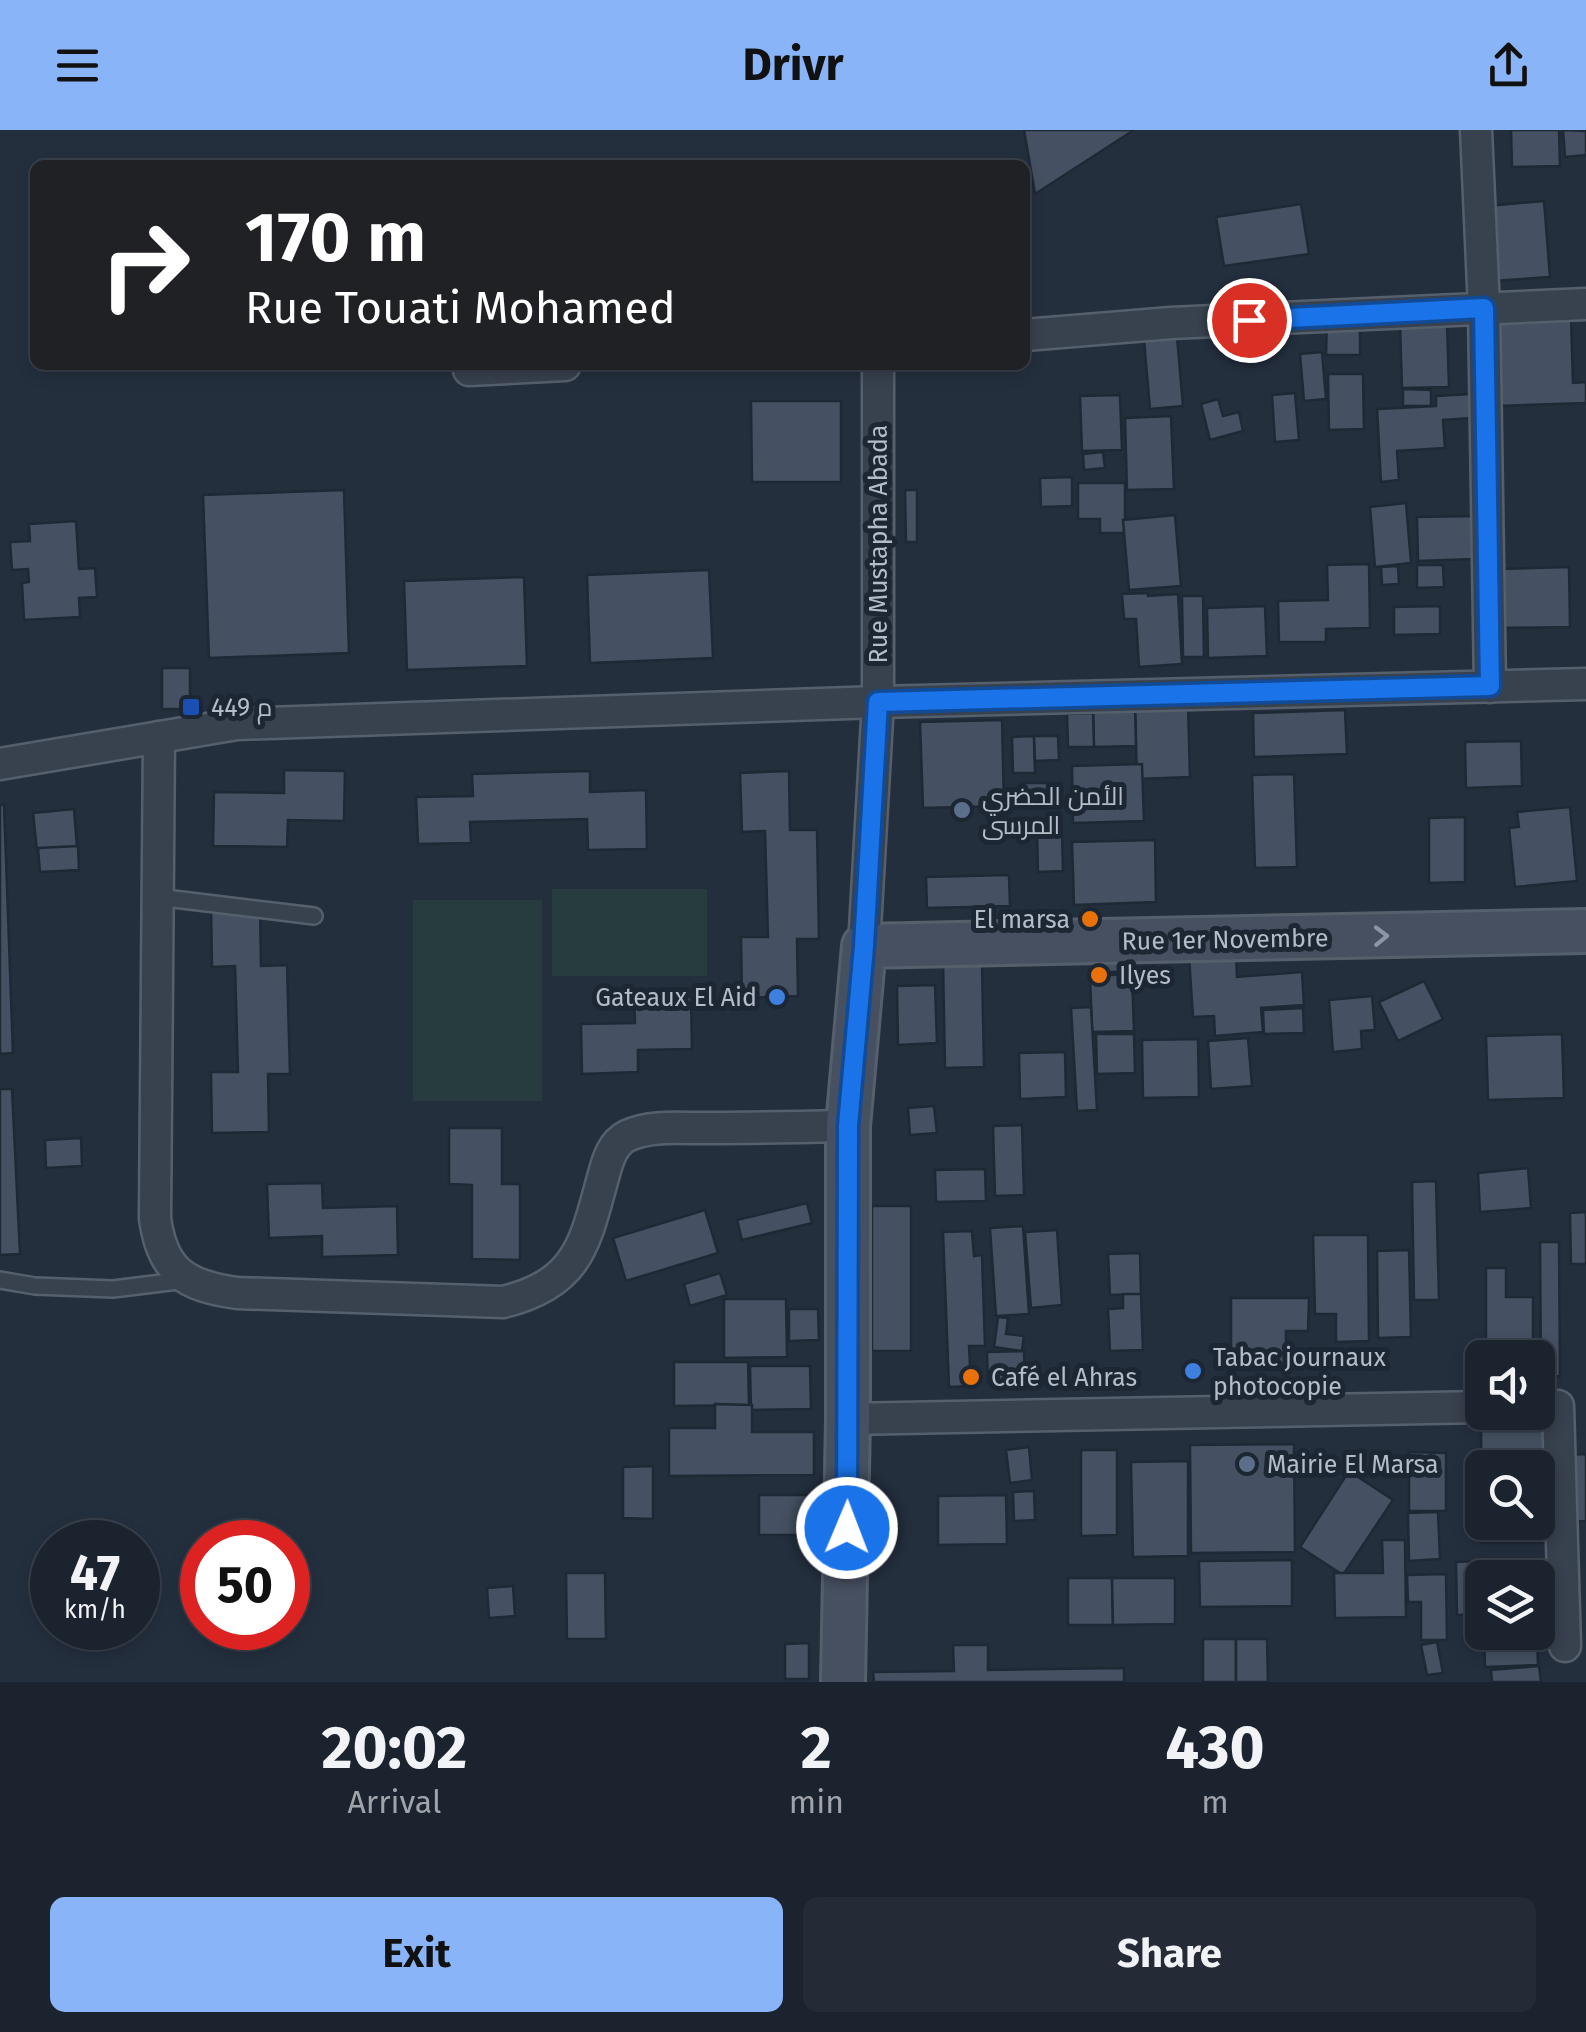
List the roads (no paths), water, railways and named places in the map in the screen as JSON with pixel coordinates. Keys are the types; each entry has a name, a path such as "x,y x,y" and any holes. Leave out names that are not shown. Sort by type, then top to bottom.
{"main road":[{"name":"Rue 1er Novembre","path":"864,946 1586,932"},
{"name":"Rue Mustapha Abada","path":"844,1682 848,1126 864,946"}],"street":[{"path":"1476,130 1484,308 1490,686"},
{"path":"1030,336 1171,323 1586,304"},
{"name":"Rue Mustapha Abada","path":"864,946 878,702 878,370"},
{"path":"0,764 238,724 878,702 1586,684"},
{"path":"158,738 155,1218 162,1254 172,1268 190,1280 237,1293 503,1302 526,1296 552,1282 569,1265 584,1244 608,1162 624,1137 656,1129 848,1126"},
{"path":"1560,1406 1565,1646"},
{"path":"848,1419 1465,1407"}],"lane":[{"path":"158,898 314,916"},
{"path":"0,1280 35,1286 113,1289 190,1280"}],"place":[{"name":"م 449","path":"191,707"},
{"name":"الأمن الحضري المرسى","path":"962,810"},
{"name":"El marsa","path":"1090,919"},
{"name":"Ilyes","path":"1099,975"},
{"name":"Gateaux El Aid","path":"777,997"},
{"name":"Tabac journaux photocopie","path":"1193,1371"},
{"name":"Café el Ahras","path":"971,1377"},
{"name":"Mairie El Marsa","path":"1247,1464"}]}
